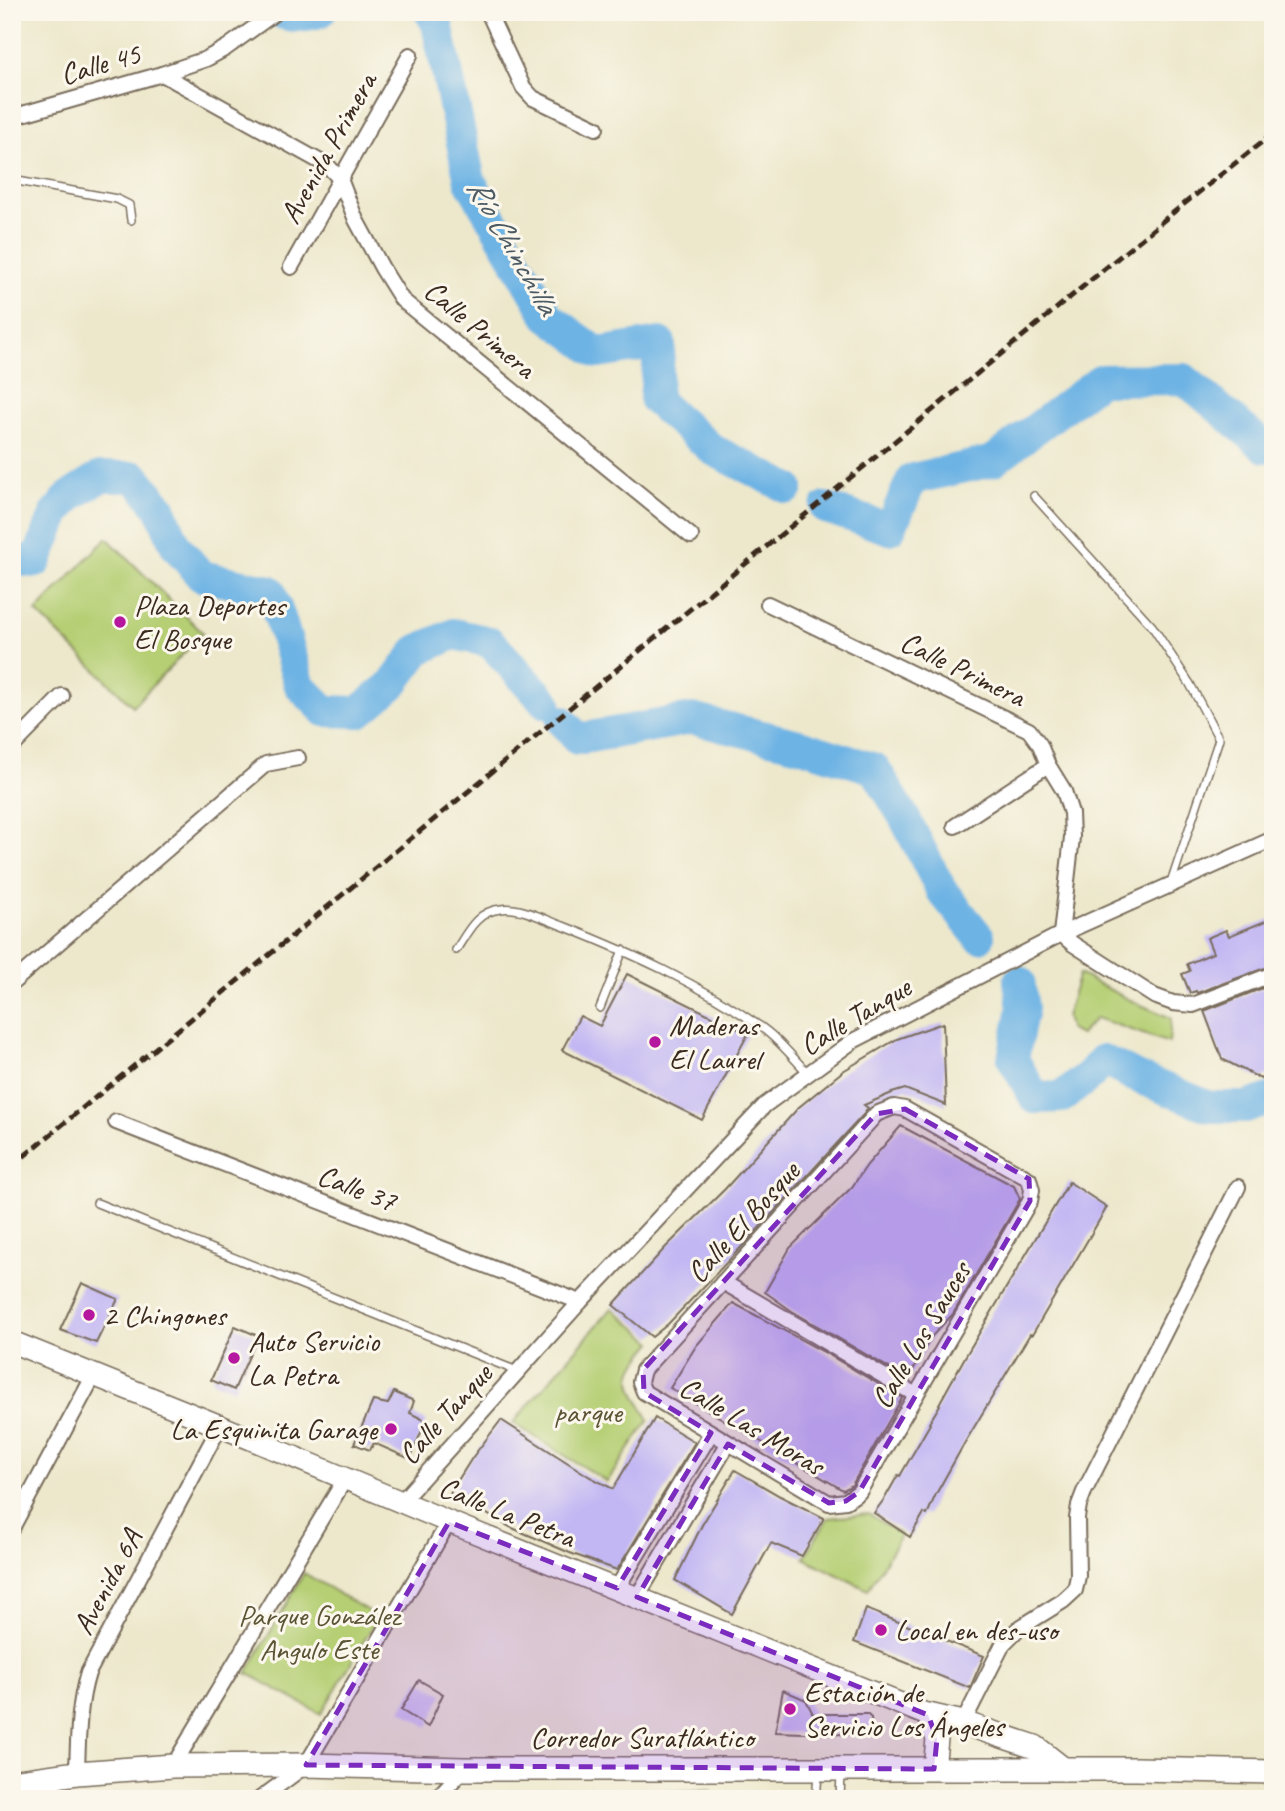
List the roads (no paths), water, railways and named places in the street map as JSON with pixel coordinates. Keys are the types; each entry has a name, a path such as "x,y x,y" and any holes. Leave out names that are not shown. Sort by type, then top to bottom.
{"main road":[{"path":"928,1715 963,1723 1035,1747 1063,1769"},
{"name":"Corredor Suratlántico","path":"12,1782 77,1773 173,1766 1273,1772"}],"street":[{"name":"Calle 45","path":"12,117 206,59 276,12"},
{"path":"488,12 523,87 533,98 596,128"},
{"name":"Avenida Primera","path":"291,267 410,55"},
{"name":"Calle Primera","path":"162,74 328,166 340,179 356,220 402,300 691,536"},
{"name":"Calle Primera","path":"768,604 1029,730 1065,791 1072,813 1062,934"},
{"path":"12,747 62,696"},
{"path":"12,983 266,764 298,758"},
{"path":"955,826 1048,765"},
{"name":"Calle Tanque","path":"401,1502 580,1302 765,1105 853,1041 1062,934 1273,839"},
{"path":"1062,934 1073,944 1154,996 1173,1003 1193,1005 1273,974"},
{"name":"Calle Los Sauces","path":"846,1501 859,1492 1030,1201 1032,1189 1029,1179 905,1109 894,1107"},
{"name":"Calle El Bosque","path":"640,1382 643,1370 876,1114 894,1107"},
{"name":"Calle 37","path":"116,1122 580,1302"},
{"path":"963,1723 1003,1644 1018,1629 1063,1601 1075,1590 1078,1576 1077,1518 1084,1492 1238,1187"},
{"path":"723,1282 916,1395"},
{"name":"Calle La Petra","path":"12,1342 928,1715"},
{"path":"12,1528 94,1375"},
{"name":"Calle Las Moras","path":"640,1382 645,1392 829,1503 846,1501"},
{"name":"Avenida 6A","path":"77,1773 84,1687 88,1673 220,1426"},
{"path":"627,1592 711,1433"},
{"path":"627,1592 728,1444"},
{"path":"173,1766 345,1479"},
{"path":"260,1799 306,1765 449,1522"},
{"path":"928,1715 937,1739 934,1769"},
{"path":"436,1799 464,1769"}],"lane":[{"path":"12,180 117,200 129,205 131,220"},
{"path":"1034,496 1152,626 1190,684 1219,739 1171,884"},
{"path":"456,950 480,915 502,908 528,913 623,950 712,994 762,1027 809,1073"},
{"path":"600,1008 623,950"},
{"path":"97,1203 518,1372"},
{"path":"816,1799 829,1770"},
{"path":"829,1770 840,1799"}],"waterway":[{"name":"Río Chinchilla","path":"279,12 294,16 320,12"},
{"name":"Río Chinchilla","path":"430,12 437,24 470,181 548,316 598,353 660,343 655,400 713,450 788,488"},
{"name":"Río Chinchilla","path":"826,508 890,529 912,479 993,461 1100,380 1184,379 1265,447 1273,444"},
{"path":"12,559 36,562 56,513 69,497 100,477 135,477 160,508 176,546 201,576 270,591 300,686 325,711 359,712 392,685 418,650 454,634 490,642 546,703"},
{"path":"562,721 578,739 692,719 799,745 875,769 904,817 942,891 979,937"},
{"path":"1019,981 1023,1008 1013,1059 1035,1098 1062,1097 1089,1076 1103,1060 1134,1076 1210,1107 1246,1107 1273,1098"}],"railway":[{"path":"12,1166 1273,133"}],"place":[{"name":"Plaza Deportes El Bosque","path":"120,622"},
{"name":"Maderas El Laurel","path":"655,1042"},
{"name":"2 Chingones","path":"89,1315"},
{"name":"Auto Servicio La Petra","path":"234,1358"},
{"name":"La Esquinita Garage","path":"391,1429"},
{"name":"Local en des-uso","path":"881,1630"},
{"name":"Estación de Servicio Los Ángeles","path":"790,1709"}],"park label":[{"name":"parque","path":"588,1412"},
{"name":"Parque González Angulo Este","path":"319,1632"}]}
